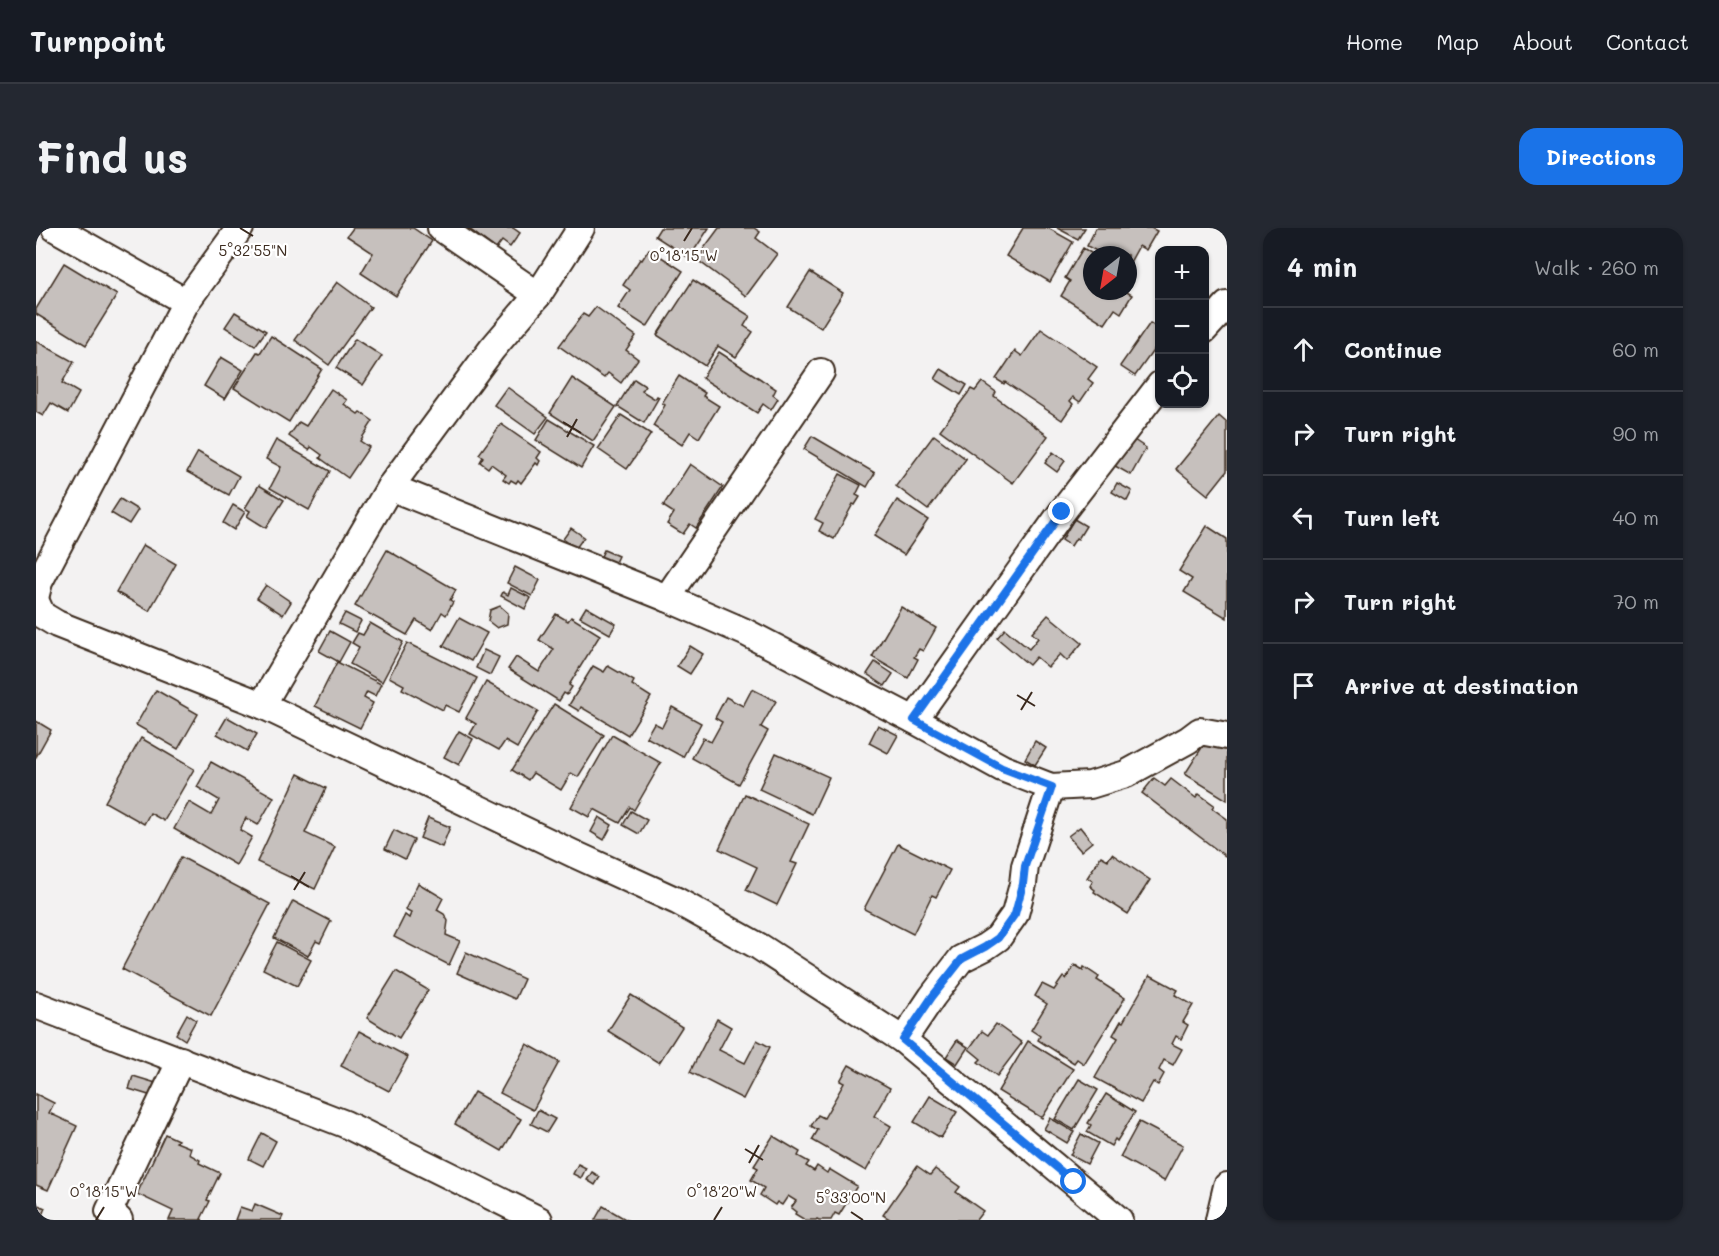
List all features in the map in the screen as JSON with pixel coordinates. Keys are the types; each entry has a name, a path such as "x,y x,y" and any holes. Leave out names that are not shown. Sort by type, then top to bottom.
{"street":[{"path":"55,228 186,302"},
{"path":"36,594 39,582 186,302 240,228"},
{"path":"441,228 538,295"},
{"path":"262,705 390,487 492,349 538,295 580,228"},
{"path":"1209,324 1227,304"},
{"path":"667,598 821,372"},
{"path":"914,720 1062,512 1155,391"},
{"path":"390,487 667,598 745,632 1002,768 1052,787 1090,785 1126,774 1200,731 1227,736"},
{"path":"36,602 42,615 57,624 262,705 677,901 760,946 903,1040 1119,1220"},
{"path":"903,1040 932,997 962,959 998,938 1011,920 1019,899 1025,866 1052,787"},
{"path":"36,1005 345,1125 539,1220"},
{"path":"119,1220 109,1211 181,1060"},
{"path":"1219,1220 1227,1186"}],"building":[{"path":"353,228 413,228 432,241 396,296 361,273 373,253 347,236"},
{"path":"468,228 513,228 520,233 510,247 502,241 496,249"},
{"path":"660,228 709,228 693,252 696,254 692,260 655,236"},
{"path":"719,228 754,228 760,232 756,238 777,254 746,296 696,259"},
{"path":"1023,228 1048,228 1073,242 1050,282 1006,256"},
{"path":"1057,228 1085,228 1078,239"},
{"path":"1096,228 1151,228 1157,231 1146,250 1139,246 1137,250 1137,246 1087,246"},
{"path":"1083,248 1083,300 1129,300 1121,313 1115,309 1105,324 1061,296 1070,281 1065,278"},
{"path":"649,249 683,271 647,327 618,308 630,290 623,285"},
{"path":"64,263 117,295 86,345 36,314 36,309"},
{"path":"810,272 843,293 821,328 788,307"},
{"path":"693,280 750,316 744,326 753,332 736,357 718,346 705,366 657,335"},
{"path":"337,282 371,307 329,365 295,340"},
{"path":"596,307 636,336 626,350 638,359 621,383 608,373 604,378 559,346 583,314 588,317"},
{"path":"235,312 266,331 255,346 225,327"},
{"path":"1150,323 1155,326 1155,348 1135,376 1120,366"},
{"path":"1041,329 1097,367 1088,379 1093,383 1080,402 1073,397 1070,401 1073,404 1062,420 1005,382 1004,384 996,379 1015,351 1022,356"},
{"path":"271,336 322,369 289,422 234,388 257,352 260,353"},
{"path":"355,339 382,356 363,385 336,368"},
{"path":"36,341 74,362 62,383 79,393 68,413 51,403 43,416 36,412"},
{"path":"719,352 776,389 773,395 778,399 771,410 763,404 757,413 702,378"},
{"path":"221,357 243,370 225,399 204,386"},
{"path":"941,369 967,385 961,395 935,379"},
{"path":"679,376 705,393 703,396 719,406 699,438 690,432 682,445 653,426 665,405 662,403"},
{"path":"572,378 616,407 593,441 550,413"},
{"path":"634,379 645,386 642,391 655,399 659,397 644,423 617,406"},
{"path":"982,382 996,392 994,396 1048,436 1013,483 940,430 971,389 975,391"},
{"path":"507,387 548,417 535,434 494,405"},
{"path":"331,389 347,400 344,404 373,421 360,441 369,447 348,478 320,458 322,455 311,447 309,450 289,436 299,422 306,426"},
{"path":"621,415 651,434 627,469 598,449"},
{"path":"1219,416 1227,423 1227,471 1208,495 1176,469"},
{"path":"549,419 594,446 581,468 536,440"},
{"path":"501,424 541,452 537,458 540,461 538,465 536,463 521,483 518,480 516,483 511,480 509,483 503,479 506,475 491,464 488,468 480,462 483,457 479,454"},
{"path":"934,435 966,459 928,510 896,486"},
{"path":"812,436 875,473 867,487 804,449"},
{"path":"1131,438 1146,448 1131,475 1115,466"},
{"path":"276,440 330,471 309,510 270,488 281,467 266,459"},
{"path":"198,452 239,476 229,495 187,472"},
{"path":"1053,452 1065,461 1057,472 1045,463"},
{"path":"690,464 723,487 696,528 690,524 683,534 667,524 674,513 663,506"},
{"path":"840,474 861,485 856,495 860,497 855,505 853,504 834,539 819,531 823,523 815,519"},
{"path":"1117,483 1132,491 1127,501 1112,492"},
{"path":"259,485 284,500 266,528 247,516 250,511 245,508"},
{"path":"120,499 138,510 129,524 111,513"},
{"path":"897,500 928,520 904,555 874,536"},
{"path":"233,505 245,512 234,530 223,523"},
{"path":"1074,519 1086,526 1071,546 1062,540"},
{"path":"1207,526 1227,539 1227,618 1184,592 1192,579 1179,571"},
{"path":"571,528 584,537 576,548 563,539"},
{"path":"143,545 176,564 149,611 116,592"},
{"path":"387,550 456,590 450,600 453,602 446,615 442,612 432,630 416,620 407,635 355,606"},
{"path":"604,550 618,556 611,571 597,565"},
{"path":"515,567 540,580 532,596 507,583"},
{"path":"266,585 291,602 283,615 257,598"},
{"path":"511,588 531,598 525,609 501,596 503,592 508,595"},
{"path":"500,606 508,613 507,624 497,628 488,621 490,610"},
{"path":"586,607 616,624 610,634 580,617"},
{"path":"901,607 936,628 923,651 919,649 914,657 918,659 908,678 872,657"},
{"path":"345,613 361,621 355,632 339,624"},
{"path":"556,614 568,621 571,617 600,635 569,685 572,687 559,701 508,669 516,657 539,672 554,649 539,640"},
{"path":"1048,615 1082,643 1067,661 1060,654 1048,667 1036,657 1029,665 997,638 1005,629 1029,649 1038,638 1032,633"},
{"path":"459,618 487,633 471,661 443,646"},
{"path":"370,623 403,642 382,682 350,664 359,647 352,643 358,633 363,635"},
{"path":"330,631 350,642 339,662 319,651"},
{"path":"407,643 477,678 459,712 445,705 443,710 402,689 404,685 389,677"},
{"path":"690,646 703,654 690,674 677,666"},
{"path":"484,650 499,657 490,675 476,668"},
{"path":"337,662 381,684 375,696 367,692 364,698 373,703 360,728 315,706"},
{"path":"875,662 893,674 885,686 867,674"},
{"path":"593,666 604,672 608,666 634,681 632,685 651,697 628,735 581,707 579,711 569,705"},
{"path":"486,682 538,711 517,748 505,741 499,750 470,734 476,724 466,718"},
{"path":"752,689 776,701 761,727 768,731 739,784 692,758 703,738 711,742 722,722 715,718 726,697 743,706"},
{"path":"156,690 198,714 178,749 136,725"},
{"path":"554,704 604,735 578,777 571,773 561,790 533,773 528,780 512,770"},
{"path":"672,707 701,723 683,757 646,737 654,723 662,727"},
{"path":"227,717 257,734 247,751 217,734"},
{"path":"36,721 51,730 36,757"},
{"path":"878,725 898,735 888,753 869,743"},
{"path":"459,731 473,739 459,765 444,757"},
{"path":"612,735 661,763 634,810 630,807 620,823 594,809 589,817 571,807"},
{"path":"141,738 194,769 164,821 150,813 144,824 105,802"},
{"path":"1208,738 1227,748 1227,800 1185,774"},
{"path":"1035,741 1046,748 1035,765 1025,759"},
{"path":"776,753 829,777 812,814 759,789"},
{"path":"211,762 274,797 258,825 246,818 240,830 252,837 236,865 174,829 189,802 211,815 219,800 197,787"},
{"path":"298,774 326,788 305,833 335,847 315,889 257,862"},
{"path":"1154,778 1165,786 1171,779 1196,798 1199,794 1227,819 1227,853 1225,856 1142,793"},
{"path":"745,794 809,824 791,862 797,864 777,905 746,890 757,867 719,849"},
{"path":"631,811 647,820 639,834 623,825"},
{"path":"599,817 612,825 604,840 591,832"},
{"path":"428,818 450,827 442,847 420,838"},
{"path":"1080,827 1092,842 1081,851 1068,836"},
{"path":"394,830 414,840 405,859 385,849"},
{"path":"898,844 950,870 936,897 932,895 913,934 864,909"},
{"path":"1112,854 1150,880 1128,914 1094,892 1095,890 1090,886 1093,881 1087,878 1101,856 1108,860"},
{"path":"181,857 270,904 211,1016 122,969"},
{"path":"418,883 443,898 437,910 444,914 448,921 446,935 460,941 449,965 394,937 405,915 409,918 411,913 405,910"},
{"path":"293,901 331,921 320,943 316,941 308,956 274,938"},
{"path":"277,942 311,960 297,986 263,969"},
{"path":"466,952 524,979 515,999 457,973"},
{"path":"1075,965 1083,970 1084,967 1099,977 1097,980 1125,998 1084,1064 1077,1059 1074,1063 1038,1040 1040,1036 1031,1030 1047,1004 1035,996 1042,984 1054,990 1063,977 1066,979"},
{"path":"396,971 428,990 399,1038 367,1018"},
{"path":"1150,975 1178,990 1175,995 1193,1005 1183,1022 1188,1025 1181,1039 1176,1036 1172,1044 1182,1049 1173,1065 1164,1060 1159,1070 1164,1074 1158,1085 1153,1082 1141,1103 1095,1078 1118,1038 1113,1035"},
{"path":"631,995 682,1027 659,1063 608,1031"},
{"path":"187,1014 196,1020 185,1040 176,1034"},
{"path":"717,1019 731,1027 719,1050 745,1063 757,1040 770,1047 743,1099 690,1072"},
{"path":"996,1024 1022,1043 997,1076 978,1062 981,1059 969,1049 982,1031 988,1035"},
{"path":"359,1031 408,1057 389,1091 341,1066"},
{"path":"957,1040 968,1047 957,1064 946,1057"},
{"path":"1028,1041 1073,1069 1042,1118 998,1091"},
{"path":"527,1044 559,1062 533,1110 500,1093"},
{"path":"849,1065 890,1088 874,1116 891,1126 866,1171 812,1140 818,1130 811,1126 818,1115 824,1118 844,1083 840,1081"},
{"path":"133,1076 156,1083 152,1096 129,1089"},
{"path":"1079,1079 1098,1090 1074,1130 1055,1119"},
{"path":"474,1092 521,1119 502,1151 455,1124"},
{"path":"36,1094 54,1103 49,1113 77,1126 48,1190 36,1185"},
{"path":"1106,1094 1135,1112 1117,1141 1115,1139 1111,1146 1087,1132 1091,1125 1088,1123"},
{"path":"930,1096 957,1112 941,1138 914,1122"},
{"path":"538,1110 555,1119 547,1132 531,1124"},
{"path":"1050,1118 1074,1132 1067,1143 1044,1129"},
{"path":"1139,1122 1183,1145 1164,1181 1120,1157"},
{"path":"262,1133 276,1141 263,1166 249,1159"},
{"path":"165,1134 178,1140 176,1142 191,1148 189,1154 200,1160 199,1163 220,1173 207,1200 210,1201 201,1219 203,1220 169,1220 173,1211 137,1194"},
{"path":"1081,1134 1098,1143 1087,1164 1070,1155"},
{"path":"773,1136 800,1152 798,1156 809,1162 806,1166 814,1171 817,1166 827,1173 829,1169 857,1186 839,1215 835,1213 831,1220 805,1220 795,1214 796,1212 791,1208 796,1201 788,1196 782,1205 777,1202 775,1205 760,1195 764,1188 751,1180 758,1168 754,1166"},
{"path":"578,1164 586,1168 581,1178 573,1174"},
{"path":"917,1166 930,1175 935,1169 960,1187 956,1192 983,1211 976,1220 891,1220 883,1215"},
{"path":"592,1172 600,1177 595,1185 587,1180"},
{"path":"36,1204 45,1208 40,1220 36,1220"},
{"path":"255,1204 283,1216 281,1220 235,1220 240,1207 252,1211"},
{"path":"603,1206 627,1220 595,1220"}],"route":[{"path":"1062,512 914,720 1002,768 1052,787 1025,866 1015,914 1008,926 998,938 962,959 932,997 903,1040 1074,1182"}]}
